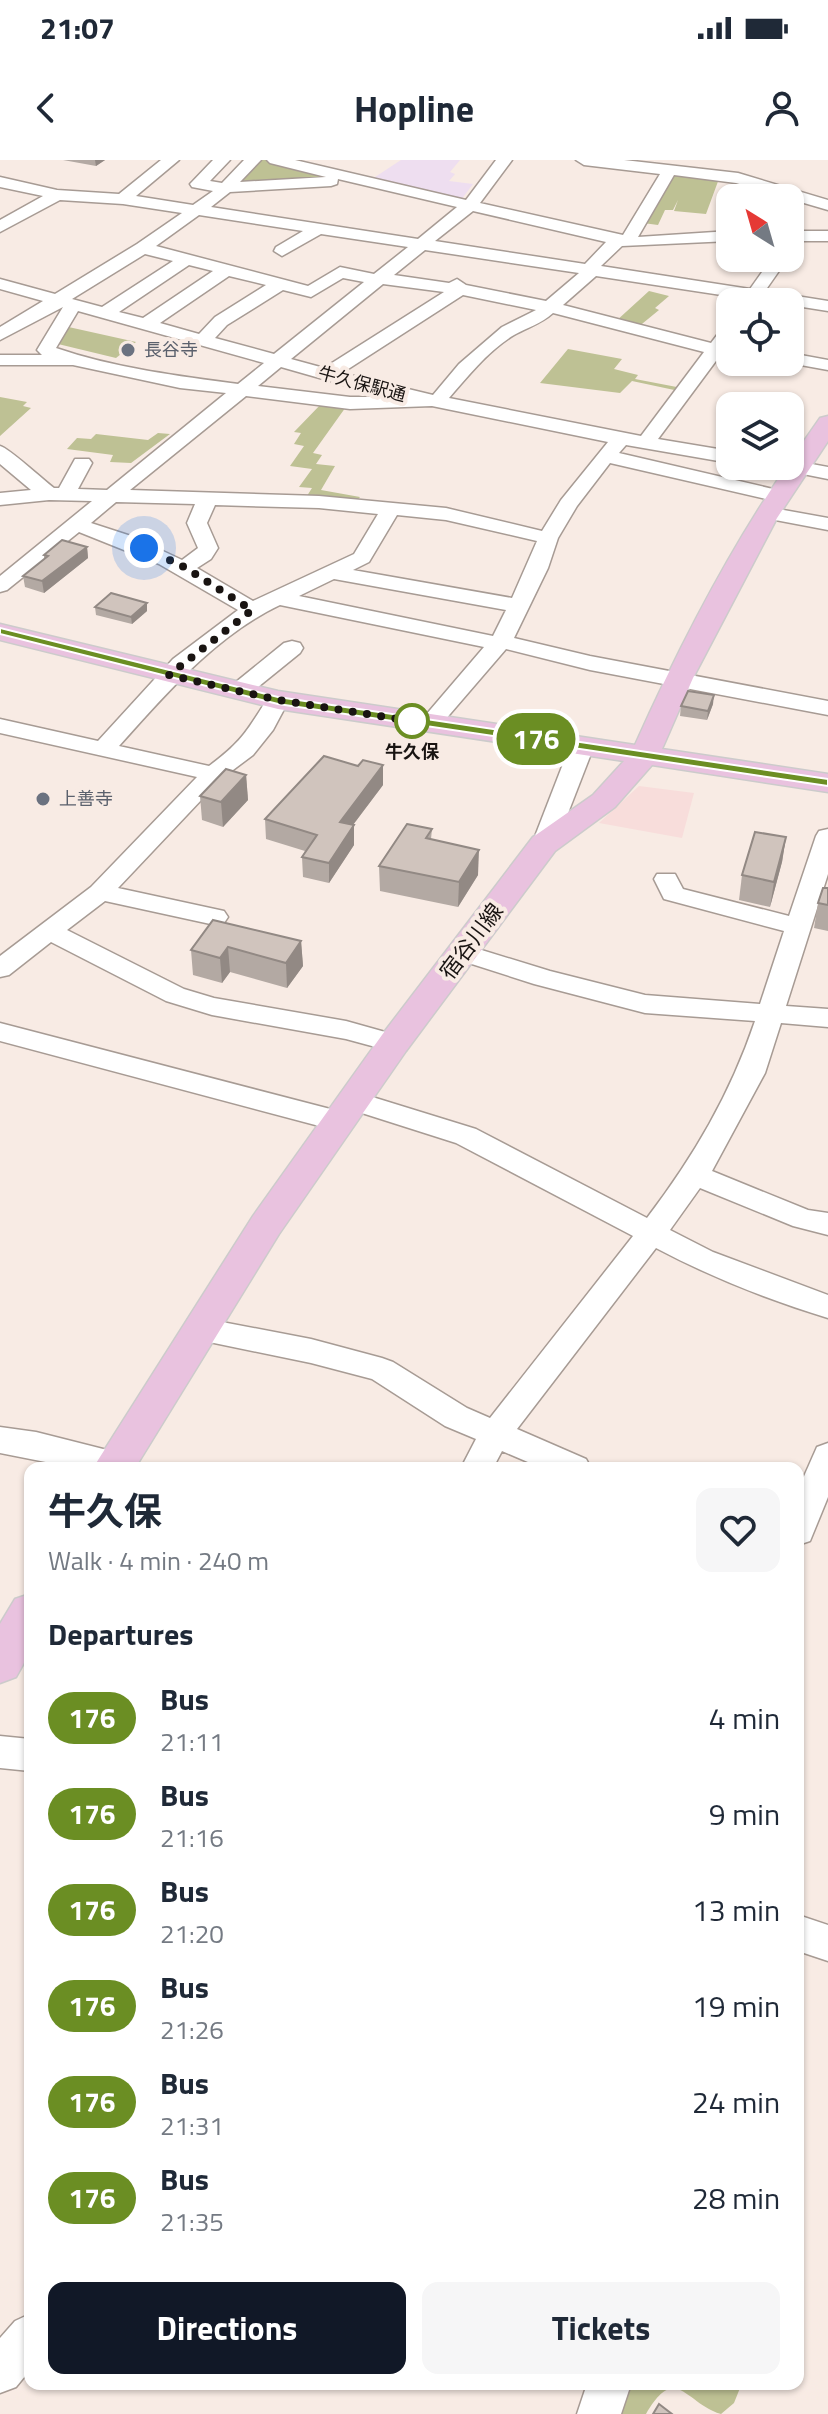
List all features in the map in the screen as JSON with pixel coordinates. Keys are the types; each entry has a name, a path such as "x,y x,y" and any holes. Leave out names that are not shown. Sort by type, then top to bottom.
{"main road":[{"name":"宿谷川線","path":"117,1462 266,1225 394,1043 544,844 604,801 645,755 678,679 828,423"},
{"path":"0,632 278,700 828,783"},
{"path":"0,1664 24,1622"}],"street":[{"path":"123,199 171,160"},
{"path":"222,160 198,184 226,188 355,180 622,241 716,237"},
{"path":"0,335 65,302 196,211 226,188 253,160"},
{"path":"275,160 334,166 355,180"},
{"path":"0,586 470,205 504,160"},
{"path":"584,160 750,174 828,205"},
{"path":"65,302 46,350 73,360 143,376 350,403 439,399 450,384 508,331 535,320 549,309 622,241 670,169"},
{"path":"344,199 355,180"},
{"path":"0,182 57,195 123,199 716,291"},
{"path":"0,227 57,195"},
{"path":"282,251 318,229"},
{"path":"804,238 828,236"},
{"path":"143,248 311,292 340,272 459,290 716,342"},
{"path":"459,290 456,284 487,255"},
{"path":"105,313 186,260"},
{"path":"146,324 226,270"},
{"name":"牛久保駅通","path":"0,284 386,391 622,439 716,455"},
{"path":"203,340 221,321 280,284"},
{"path":"326,375 413,323 459,290"},
{"path":"804,303 828,306"},
{"path":"454,352 477,358"},
{"path":"646,443 716,352"},
{"path":"358,354 380,360"},
{"path":"0,360 73,360"},
{"path":"804,361 828,365"},
{"path":"386,391 405,377"},
{"path":"430,723 499,643 538,568 548,538 568,504 622,439"},
{"path":"0,452 12,466 58,494"},
{"path":"605,456 792,483 828,524"},
{"path":"58,494 82,463"},
{"path":"0,499 58,494 208,498 267,496 390,511 446,514 548,538"},
{"path":"184,567 204,555 208,548 197,523 208,498"},
{"path":"104,749 169,675 252,610 362,558 390,511"},
{"path":"74,524 123,538 184,567 252,610"},
{"path":"0,554 27,563"},
{"path":"362,558 522,598"},
{"path":"334,573 522,598"},
{"path":"279,598 590,663 828,708"},
{"path":"239,691 292,648"},
{"path":"0,969 100,892 213,774 245,750 262,730 278,700"},
{"path":"0,726 213,774"},
{"path":"544,844 582,746"},
{"path":"480,1462 494,1435 535,1386 695,1175 751,1073 828,836"},
{"path":"666,879 673,894 799,927"},
{"path":"100,892 215,917"},
{"path":"49,931 175,995 212,1006 346,1030 394,1043"},
{"path":"462,952 543,978 645,1004 828,1018"},
{"path":"0,1032 466,1136 560,1183 650,1234 772,1288 828,1307"},
{"path":"695,1175 803,1219 828,1224"},
{"path":"201,1330 311,1351 382,1370 456,1417 560,1462"},
{"path":"0,1440 36,1445 96,1462"},
{"path":"804,1516 828,1456"},
{"path":"0,1752 24,1754"},
{"path":"804,1935 828,1943"},
{"path":"0,2371 24,2343"},
{"path":"599,2414 607,2390"}],"shaded area":[{"path":"401,160 460,160 450,172 455,174 449,181 473,184 461,200 369,181"},
{"path":"639,786 694,793 682,838 599,823"}],"green space":[{"path":"257,160 269,160 339,177 235,186"},
{"path":"670,173 720,176 706,214 674,211 678,200 673,210 665,210 658,225 643,223"},
{"path":"649,291 669,296 655,308 659,310 637,328 615,322"},
{"path":"64,326 136,342 116,358 58,344"},
{"path":"568,349 622,359 614,369 638,375 635,379 682,388 679,391 632,381 620,393 540,383"},
{"path":"0,397 27,402 23,406 31,408 0,436"},
{"path":"323,402 348,404 313,453 322,455 316,464 335,466 321,490 360,497 354,504 305,499 312,488 299,487 312,469 290,466 304,446 294,444 301,433 294,432"},
{"path":"158,433 170,434 131,463 110,462 113,455 67,449 77,438 91,439 96,434 148,440"},
{"path":"621,2390 670,2390 656,2399 646,2414 611,2414"},
{"path":"678,2390 739,2390 734,2403 721,2414"}],"building":[{"path":"62,540 87,547 42,581 23,576 48,556 44,555"},
{"path":"111,593 147,603 131,617 95,607"},
{"path":"688,691 714,695 708,711 681,706"},
{"path":"324,756 358,766 363,760 383,765 340,822 354,825 329,863 302,857 317,835 265,819"},
{"path":"226,769 246,775 221,802 200,796"},
{"path":"407,824 432,829 426,838 479,850 459,882 379,866"},
{"path":"755,832 786,837 774,882 742,875"},
{"path":"823,888 828,888 828,905 818,903"},
{"path":"213,920 301,941 286,963 228,947 220,958 191,950"},
{"path":"659,2404 672,2414 653,2414"}],"bus line":[{"name":"176","path":"0,632 278,700 828,783"}],"place":[{"name":"長谷寺","path":"128,350"},
{"name":"牛久保","path":"412,721"},
{"name":"上善寺","path":"43,799"}],"route":[{"path":"144,548 184,567 252,610 169,675 278,700 412,721"}]}
